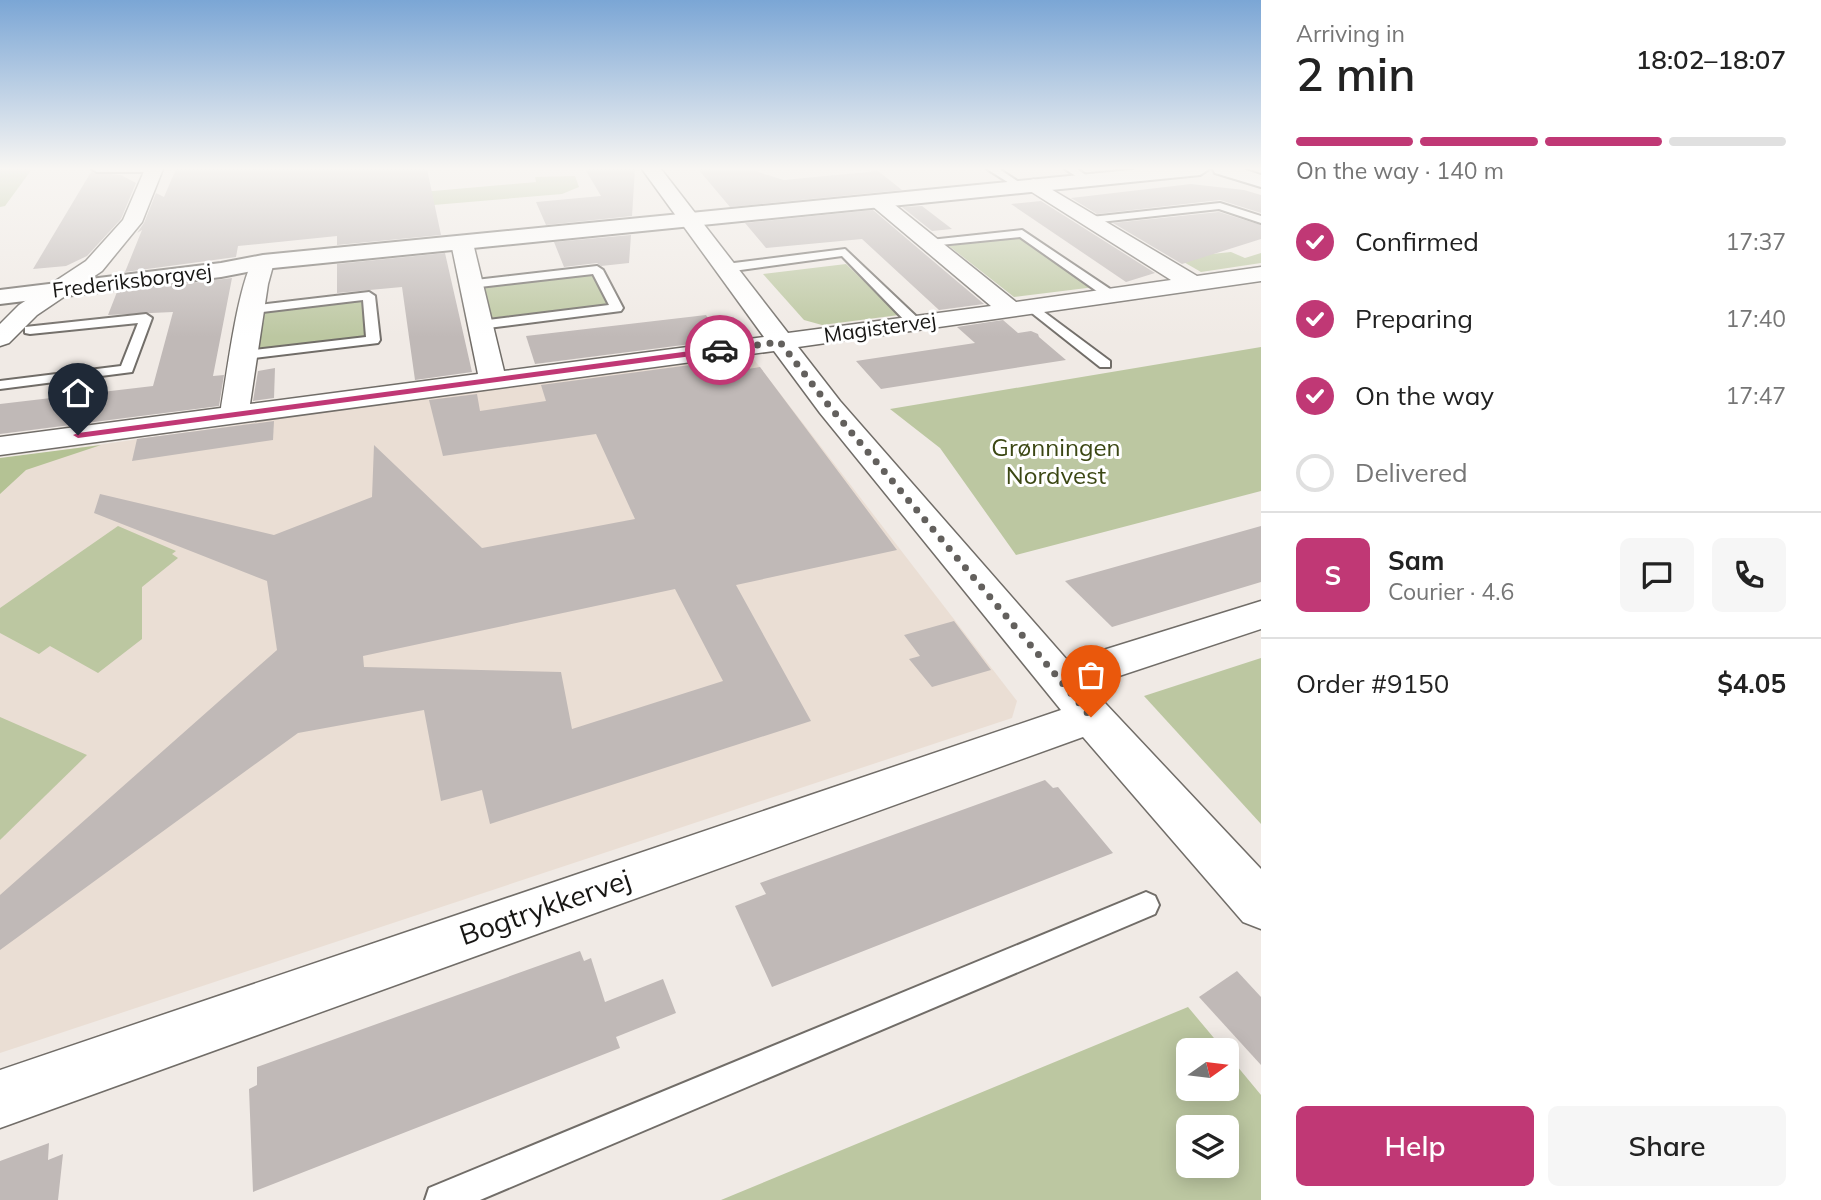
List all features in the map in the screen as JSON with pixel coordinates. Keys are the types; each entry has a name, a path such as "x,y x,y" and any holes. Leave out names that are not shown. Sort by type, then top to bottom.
{"street":[{"path":"0,338 28,310 68,286 94,266 129,225"},
{"name":"Frederiksborgvej","path":"0,297 68,286 221,270 263,262 640,225"},
{"path":"694,225 830,407 1075,698 1261,905"},
{"path":"908,225 1012,305"},
{"path":"1099,225 1194,284"},
{"path":"462,243 493,380"},
{"path":"234,414 256,284 263,262"},
{"name":"Magistervej","path":"0,446 916,324 1012,305 1112,296 1261,274"},
{"path":"0,355 30,330 68,286"},
{"name":"Frederiksborgvej","path":"0,288 68,286"},
{"name":"Bogtrykkervej","path":"0,1099 1075,698 1261,615"}],"lane":[{"path":"930,243 1022,233 1112,296"},
{"path":"726,268 845,252 916,324"},
{"path":"471,284 597,270 617,308 480,325"},
{"path":"245,355 373,340 369,296 253,309"},
{"path":"1012,305 1105,364"},
{"path":"0,385 127,369 146,318 30,330"},
{"path":"441,1200 1146,905"}],"shaded area":[{"path":"739,353 752,357 1017,701 1012,718 0,1053 0,459"}],"green space":[{"path":"1022,236 1095,287 1014,297 949,246"},
{"path":"1149,242 1192,256 1231,252 1245,258 1261,253 1261,263 1201,272"},
{"path":"846,264 899,315 822,325 804,320 763,274"},
{"path":"595,274 611,304 491,318 483,286"},
{"path":"364,299 367,336 258,349 263,311"},
{"name":"Grønningen Nordvest","path":"1261,347 1261,491 1016,555 940,448 890,409"},
{"path":"101,445 26,470 0,494 0,458"},
{"path":"118,526 176,551 172,554 178,558 142,587 142,639 98,673 50,646 39,654 0,633 0,608"},
{"path":"1261,658 1261,824 1144,696"},
{"path":"0,717 87,755 0,840"},
{"path":"1188,1007 1214,1038 1176,1038 1176,1101 1239,1101 1239,1068 1261,1095 1261,1200 721,1200"}],"building":[{"path":"59,225 115,225 87,256 66,266 33,269"},
{"path":"143,225 439,225 441,235 337,245 337,236 238,246 236,257 125,272 142,230 137,233"},
{"path":"747,225 891,225 984,304 939,310 862,239 766,248"},
{"path":"924,225 947,225 952,229 932,231"},
{"path":"1042,225 1079,225 1155,273 1126,282"},
{"path":"1116,225 1261,225 1261,239 1182,264"},
{"path":"631,235 629,263 601,266 597,263 564,267 554,242"},
{"path":"445,253 472,372 415,380 402,287 337,293 337,264"},
{"path":"232,278 213,376 224,375 219,406 0,434 0,404 153,386 173,312 108,315 117,292"},
{"path":"706,315 722,340 535,364 526,336"},
{"path":"1003,320 1018,333 1031,331 1038,334 1066,360 881,389 856,361 975,343 957,327"},
{"path":"735,359 742,370 760,367 897,550 736,585 811,721 490,824 482,790 441,801 424,710 298,733 0,950 0,895 277,650 267,581 94,513 100,494 274,535 372,497 374,445 482,548 635,519 596,434 443,456 429,400 477,394 480,411 546,401 541,385","holes":["675,589 723,681 572,729 561,672 364,667 363,656"]},
{"path":"275,368 274,398 253,401 258,371"},
{"path":"274,421 273,440 132,461 137,439"},
{"path":"1261,526 1261,582 1112,627 1065,581"},
{"path":"954,621 991,670 932,687 909,659 920,656 904,635"},
{"path":"1045,780 1053,788 1058,787 1113,853 772,987 735,906 766,894 760,883"},
{"path":"580,951 584,961 591,958 605,1002 663,979 676,1013 616,1037 620,1048 253,1192 249,1089 257,1085 257,1067"},
{"path":"1237,971 1261,997 1261,1065 1239,1038 1199,997"},
{"path":"49,1143 48,1160 63,1154 58,1200 0,1200 0,1161"}],"way so far":[{"path":"720,350 780,342 830,407 1091,717"}],"route":[{"path":"78,435 720,350"}]}
